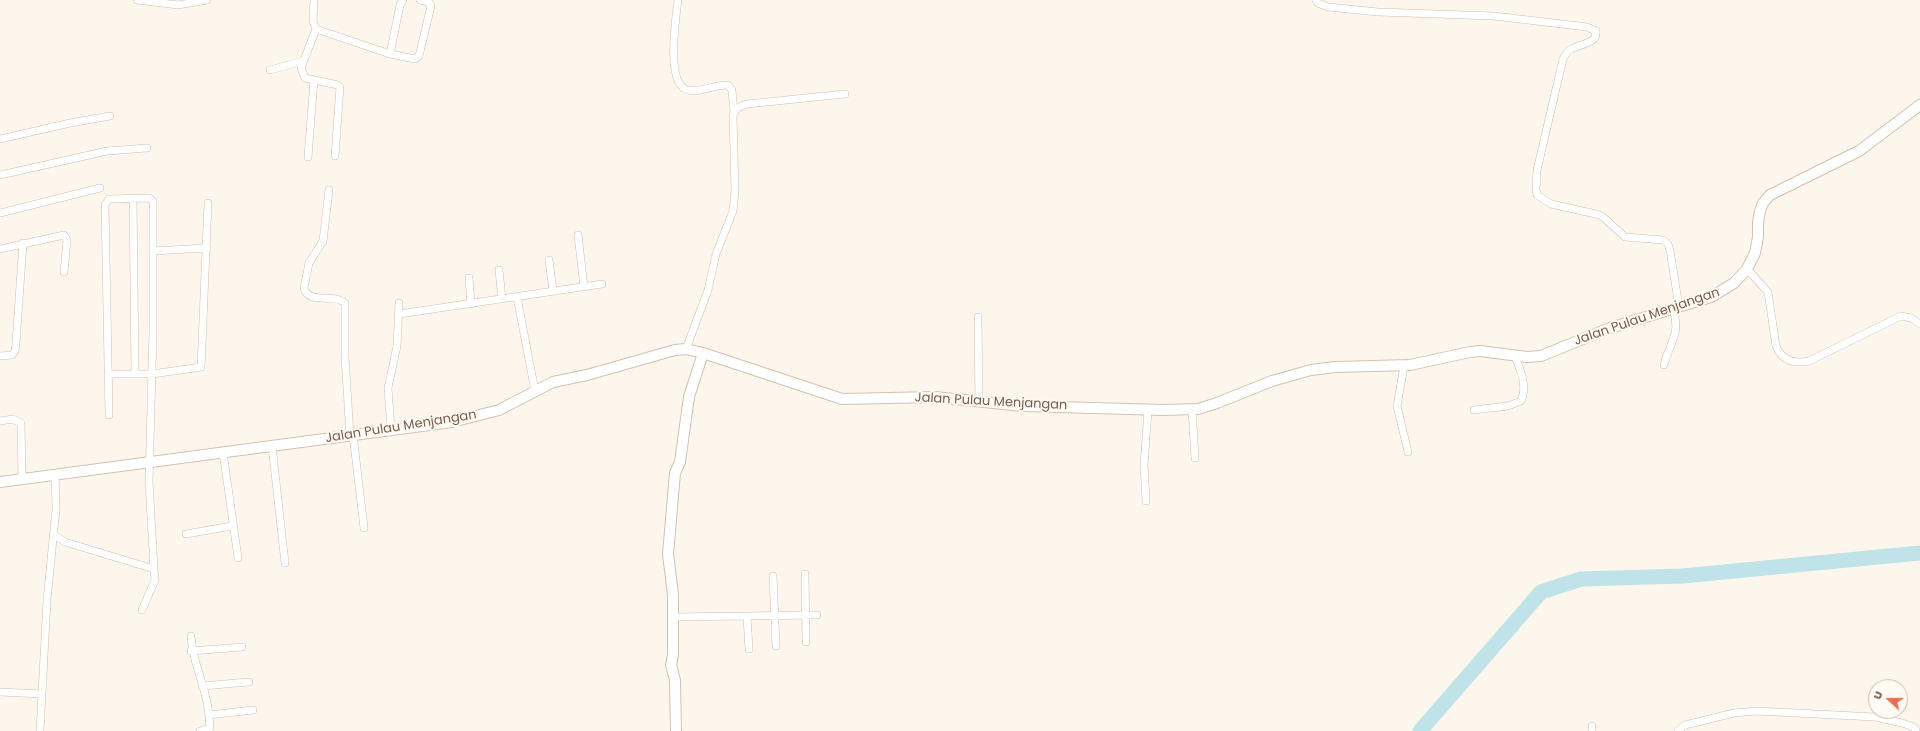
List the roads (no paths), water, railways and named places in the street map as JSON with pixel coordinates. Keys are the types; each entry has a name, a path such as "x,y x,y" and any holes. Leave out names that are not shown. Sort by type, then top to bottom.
{"street":[{"path":"137,0 178,5 207,0"},
{"path":"314,0 312,21 316,29 390,54 414,59 419,56 431,6 429,2 420,0"},
{"path":"390,54 400,5 403,0"},
{"path":"678,0 673,45 674,60 680,84 684,88 691,90 728,85 732,90 734,113 735,191 733,211 716,254 708,290 686,349"},
{"path":"1316,0 1318,4 1328,7 1378,12 1494,16 1587,27 1596,31 1595,38 1592,41 1570,49 1563,59 1537,170 1537,195 1551,204 1586,211 1603,217 1625,237 1663,240 1668,244 1670,250 1677,321 1676,334 1668,351 1664,365"},
{"path":"316,29 301,68 305,78 338,85 340,87 335,156"},
{"path":"270,70 303,60"},
{"path":"308,157 314,80"},
{"path":"734,113 738,107 747,104 844,94"},
{"name":"Jalan Pulau Menjangan","path":"0,482 437,425 472,418 499,410 553,382 612,368 655,354 686,349 703,353 842,399 935,397 1023,406 1148,410 1192,409 1217,403 1255,387 1311,370 1335,367 1404,366 1480,351 1515,356 1541,356 1610,328 1711,297 1734,283 1747,269 1756,248 1760,211 1763,203 1770,195 1859,151 1920,105"},
{"path":"0,139 70,123 110,116"},
{"path":"0,175 107,151 147,148"},
{"path":"0,213 100,188"},
{"path":"329,190 322,241 309,263 304,288 308,295 313,297 336,299 345,303 345,357 352,435 364,528"},
{"path":"109,415 105,205 109,200 149,198 153,201 152,374 149,463 155,580 142,610"},
{"path":"133,199 135,373"},
{"path":"109,374 152,374 201,367 208,203"},
{"path":"578,234 584,287"},
{"path":"0,249 60,235 65,236 67,242 64,272"},
{"path":"0,356 12,355 16,343 23,243"},
{"path":"153,251 207,248"},
{"path":"549,260 553,291"},
{"path":"1747,269 1767,292 1776,346 1782,356 1794,362 1809,361 1901,316 1911,318 1920,324"},
{"path":"499,270 502,299"},
{"path":"468,278 471,304"},
{"path":"399,314 602,284"},
{"path":"517,297 535,391"},
{"path":"391,430 388,388 397,346 399,314 398,303"},
{"path":"978,317 979,402"},
{"path":"676,731 675,680 670,665 673,655 673,617 672,581 668,554 674,478 680,462 689,398 703,353"},
{"path":"1474,410 1508,406 1522,401 1524,393 1523,383 1515,356"},
{"path":"1404,366 1397,406 1408,452"},
{"path":"1192,409 1195,458"},
{"path":"1146,501 1144,465 1148,410"},
{"path":"0,421 12,419 21,423 22,480"},
{"path":"272,446 285,563"},
{"path":"223,452 232,526 238,558"},
{"path":"40,731 47,600 56,509 55,475"},
{"path":"186,534 232,526"},
{"path":"54,535 65,542 154,569"},
{"path":"804,574 806,642"},
{"path":"773,576 776,646"},
{"path":"673,617 817,615"},
{"path":"747,616 749,649"},
{"path":"191,636 191,651 207,703 209,715 210,728 200,731"},
{"path":"191,651 242,647"},
{"path":"202,686 250,682"},
{"path":"0,692 42,694"},
{"path":"209,715 253,710"},
{"path":"1678,731 1685,725 1734,713 1756,711 1880,717 1914,727 1916,731"}],"waterway":[{"path":"1420,731 1541,592 1581,579 1683,576 1920,553"}]}
